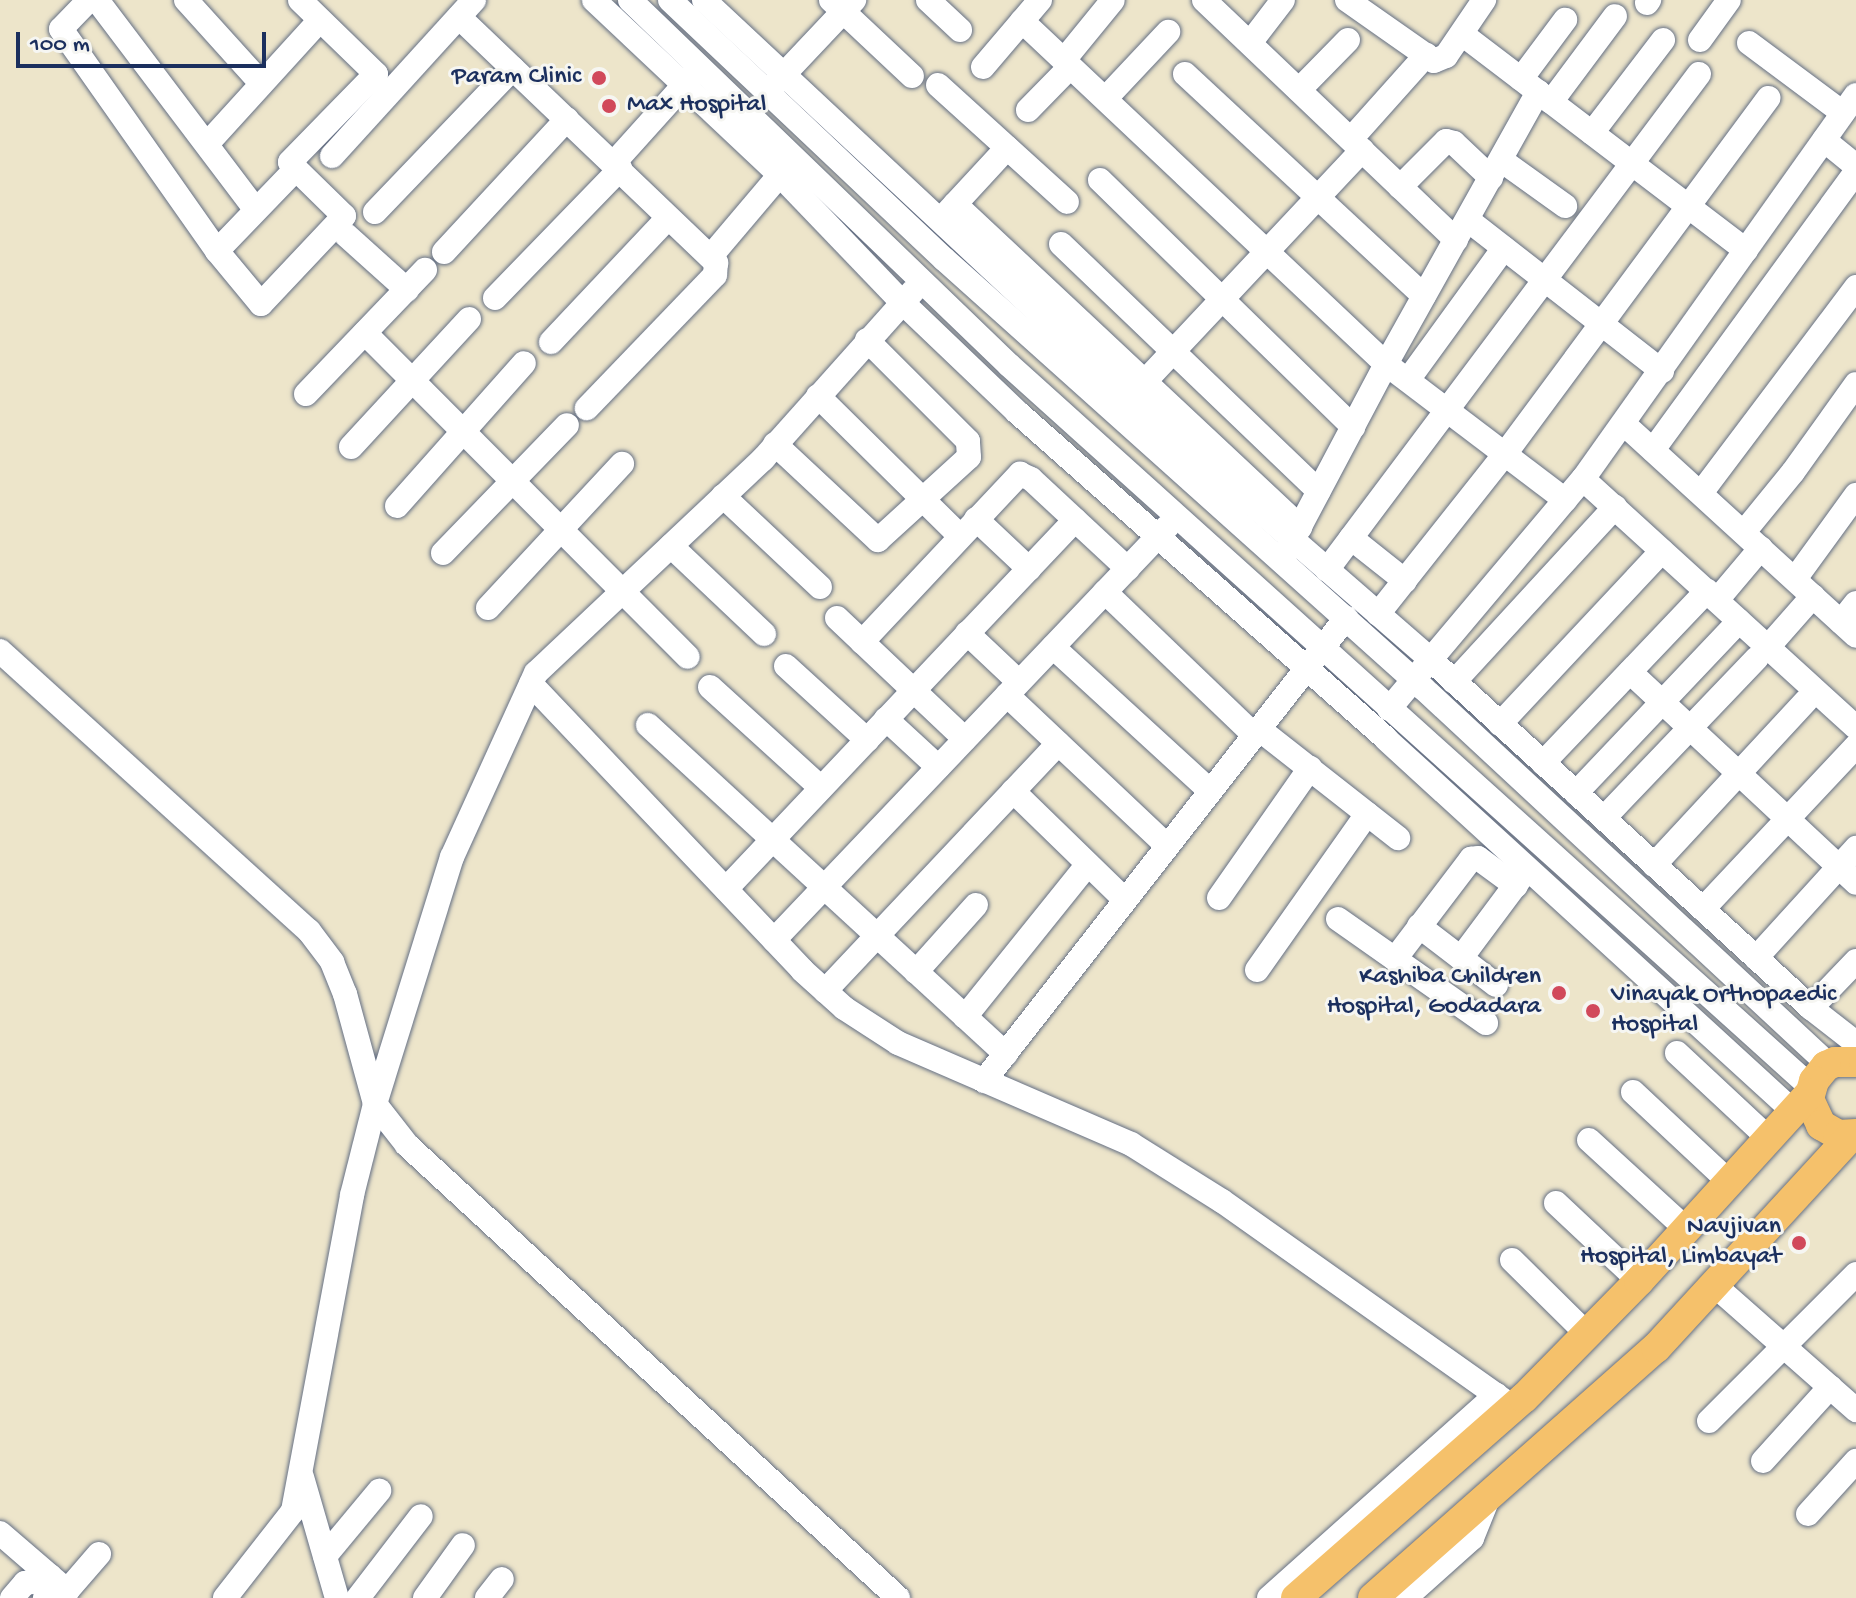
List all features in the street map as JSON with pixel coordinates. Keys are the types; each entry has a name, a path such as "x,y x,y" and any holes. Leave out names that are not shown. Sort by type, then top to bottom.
{"main road":[{"path":"1296,1598 1504,1401 1587,1334 1832,1072"},
{"path":"1373,1598 1656,1348 1713,1284 1851,1145 1821,1125 1811,1109 1832,1072"}],"street":[{"path":"89,0 61,29 217,251 261,304 344,216 290,162 376,74 300,0"},
{"path":"97,0 256,210"},
{"path":"186,0 261,83"},
{"path":"594,0 684,85 740,121 1544,848 1832,1072"},
{"path":"630,0 702,66 740,121"},
{"path":"670,0 939,221 1291,543 1430,659 1811,1008 1832,1072"},
{"path":"983,67 1040,0"},
{"path":"1028,110 1113,0"},
{"path":"1204,0 1400,187 1462,230 1504,248 1662,371"},
{"path":"1250,43 1283,0"},
{"path":"1347,0 1434,61 1441,60 1462,34 1477,3"},
{"path":"1700,40 1729,0"},
{"path":"708,1 775,84"},
{"path":"740,121 843,4 912,76"},
{"path":"942,4 960,30"},
{"path":"332,156 466,8 513,68 716,263 715,275 587,408"},
{"path":"1537,91 1615,16"},
{"path":"208,143 320,20"},
{"path":"1291,543 1537,91 1565,20"},
{"path":"1022,21 1386,364 1565,500"},
{"path":"1106,98 1168,32"},
{"path":"1462,34 1746,250"},
{"path":"1299,90 1348,40"},
{"path":"1592,133 1663,40"},
{"path":"1389,709 1583,479 1850,104 1749,43"},
{"path":"1130,397 1317,198 1426,55"},
{"path":"495,298 616,166 702,66"},
{"path":"375,212 513,68"},
{"path":"1185,74 1424,296"},
{"path":"1327,570 1699,74"},
{"path":"938,85 1067,202"},
{"path":"1378,614 1505,454 1768,98"},
{"path":"444,252 567,119"},
{"path":"1653,450 1856,169 1824,140"},
{"path":"1400,187 1446,141 1565,206"},
{"path":"939,221 1007,148"},
{"path":"711,256 787,166"},
{"path":"787,166 902,302 1156,538 1306,669 1522,877"},
{"path":"217,251 296,169"},
{"path":"1100,180 1220,301 1353,427"},
{"path":"551,342 668,218"},
{"path":"939,221 1291,543 1346,618 1832,1072"},
{"path":"346,235 407,290"},
{"path":"1061,244 1319,491"},
{"path":"1408,380 1504,248"},
{"path":"306,394 425,270"},
{"path":"225,1598 293,1511 352,1195 375,1104 452,857 536,673 775,444 921,283"},
{"path":"1701,493 1856,287"},
{"path":"351,447 469,319"},
{"path":"365,333 688,657"},
{"path":"775,444 878,540 969,457 971,447 867,340"},
{"path":"397,506 524,363"},
{"path":"1543,763 1630,672 1712,596 1752,540 1793,472 1856,384"},
{"path":"818,396 924,501 1029,569"},
{"path":"1624,424 1813,596 1851,620"},
{"path":"443,553 567,425"},
{"path":"488,608 622,464"},
{"path":"862,642 1020,474 1031,479 1128,569"},
{"path":"1583,479 1739,621 1763,653 1856,727"},
{"path":"1795,579 1856,495"},
{"path":"723,496 820,587"},
{"path":"1454,682 1615,507"},
{"path":"774,940 1177,517"},
{"path":"726,889 1075,520"},
{"path":"1351,538 1405,581"},
{"path":"671,546 764,634"},
{"path":"1500,724 1662,551"},
{"path":"1105,592 1257,732 1310,768 1398,838"},
{"path":"1604,818 1763,653 1813,596"},
{"path":"837,618 965,739"},
{"path":"984,1081 1346,618"},
{"path":"1576,793 1739,621"},
{"path":"967,633 1058,744 1167,846"},
{"path":"1053,647 1210,791"},
{"path":"0,651 309,931 332,962 345,994 375,1104 407,1145 898,1598"},
{"path":"786,666 867,740"},
{"path":"1630,672 1847,875"},
{"path":"531,684 774,940 844,1008 898,1043 1072,1115 1131,1144 1222,1201 1504,1401 1269,1598"},
{"path":"710,687 821,788"},
{"path":"1654,865 1806,701"},
{"path":"886,719 938,767"},
{"path":"648,725 1006,1054"},
{"path":"825,991 1058,744"},
{"path":"1703,909 1856,746"},
{"path":"1219,898 1310,768"},
{"path":"1013,791 1125,900"},
{"path":"1257,970 1367,814"},
{"path":"1461,958 1544,848"},
{"path":"1756,958 1847,875 1856,848"},
{"path":"1395,959 1471,859 1478,858 1522,877 1832,1072"},
{"path":"965,1017 1088,864"},
{"path":"916,972 976,905"},
{"path":"1338,919 1486,1023"},
{"path":"1419,926 1496,985"},
{"path":"1811,1008 1856,961"},
{"path":"1677,1053 1768,1138"},
{"path":"1633,1092 1728,1181"},
{"path":"1589,1140 1686,1229"},
{"path":"1556,1203 1639,1281"},
{"path":"1512,1260 1587,1334"},
{"path":"1709,1421 1856,1274"},
{"path":"1713,1284 1830,1387 1854,1404"},
{"path":"1763,1461 1830,1387"},
{"path":"1808,1514 1856,1461"},
{"path":"302,1474 325,1556 344,1597 421,1516"},
{"path":"325,1556 379,1491"},
{"path":"1405,1598 1463,1549 1478,1528 1489,1496"},
{"path":"0,1533 57,1589"},
{"path":"425,1598 463,1545"},
{"path":"57,1589 99,1554"},
{"path":"12,1598 25,1583 57,1589"}],"place":[{"name":"Param Clinic","path":"599,78"},
{"name":"Max Hospital","path":"609,106"},
{"name":"Kashiba Children Hospital, Godadara","path":"1559,993"},
{"name":"Vinayak Orthopaedic Hospital","path":"1593,1011"},
{"name":"Navjivan Hospital, Limbayat","path":"1799,1243"}]}
